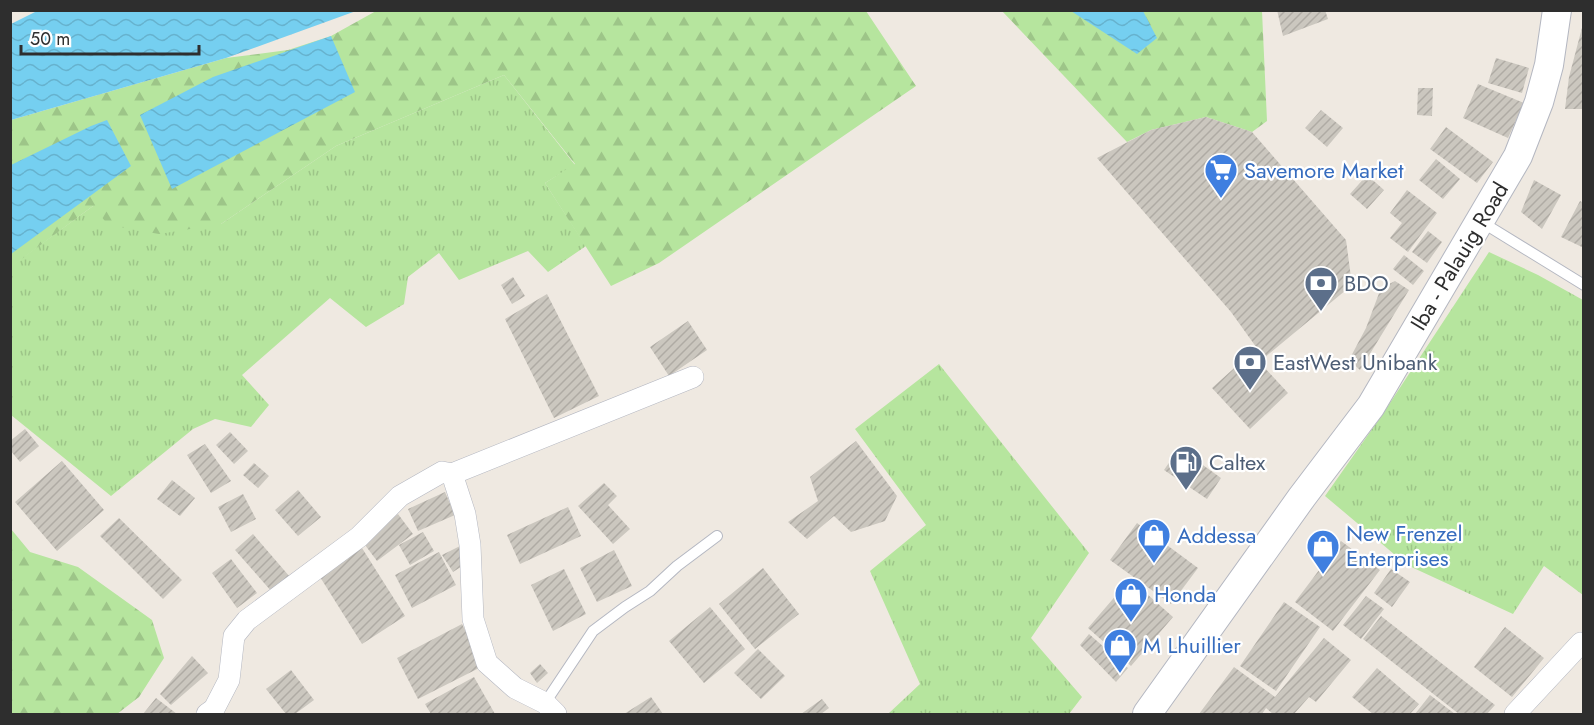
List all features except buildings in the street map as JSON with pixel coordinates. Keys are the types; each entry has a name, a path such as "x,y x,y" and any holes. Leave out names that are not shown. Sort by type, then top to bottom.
{"main road":[{"name":"Iba - Palauig Road","path":"1147,714 1302,497 1371,406 1518,156 1539,102 1549,65 1557,10"}],"street":[{"path":"207,714 213,709 229,680 234,636 247,620 359,537 400,496 442,472 452,474 693,376"},
{"path":"452,474 465,514 470,545 473,620 487,663 514,688 550,709"},
{"path":"1515,714 1581,643 1584,645"}],"lane":[{"path":"1480,221 1584,285"},
{"path":"550,709 593,631 650,591 677,566 717,536"}],"green space":[{"path":"376,11 866,11 916,86 659,263 611,286 545,183 575,164 504,75 336,146 221,224 159,234 108,225 93,206 11,267 11,120 226,58 288,50 331,36"},
{"path":"1002,11 1262,11 1267,121 1252,132 1206,117 1151,130 1127,142"},
{"path":"504,75 575,165 545,183 586,246 548,272 528,251 459,280 439,253 408,277 404,304 366,327 330,298 242,375 269,405 251,427 215,419 193,429 111,496 11,415 10,267 93,206 221,224 336,146"},
{"path":"1489,252 1538,275 1583,300 1583,595 1544,566 1513,614 1407,565 1325,496 1382,415"},
{"path":"939,364 1089,553 1031,638 1082,697 1069,714 888,714 920,684 870,571 926,525 855,429"},
{"path":"11,529 30,552 78,567 152,620 164,658 139,697 117,714 11,714"}],"water":[{"path":"39,10 356,11 226,58 11,120 11,24"},
{"path":"1071,11 1143,11 1157,38 1137,54"},
{"path":"331,36 355,92 172,189 140,115 213,77"},
{"path":"107,120 131,166 11,254 11,165"}],"place":[{"name":"Savemore Market","path":"1221,199"},
{"name":"BDO","path":"1321,312"},
{"name":"EastWest Unibank","path":"1250,391"},
{"name":"Caltex","path":"1186,491"},
{"name":"Addessa","path":"1154,564"},
{"name":"New Frenzel Enterprises","path":"1323,575"},
{"name":"Honda","path":"1131,623"},
{"name":"M Lhuillier","path":"1120,674"}]}
